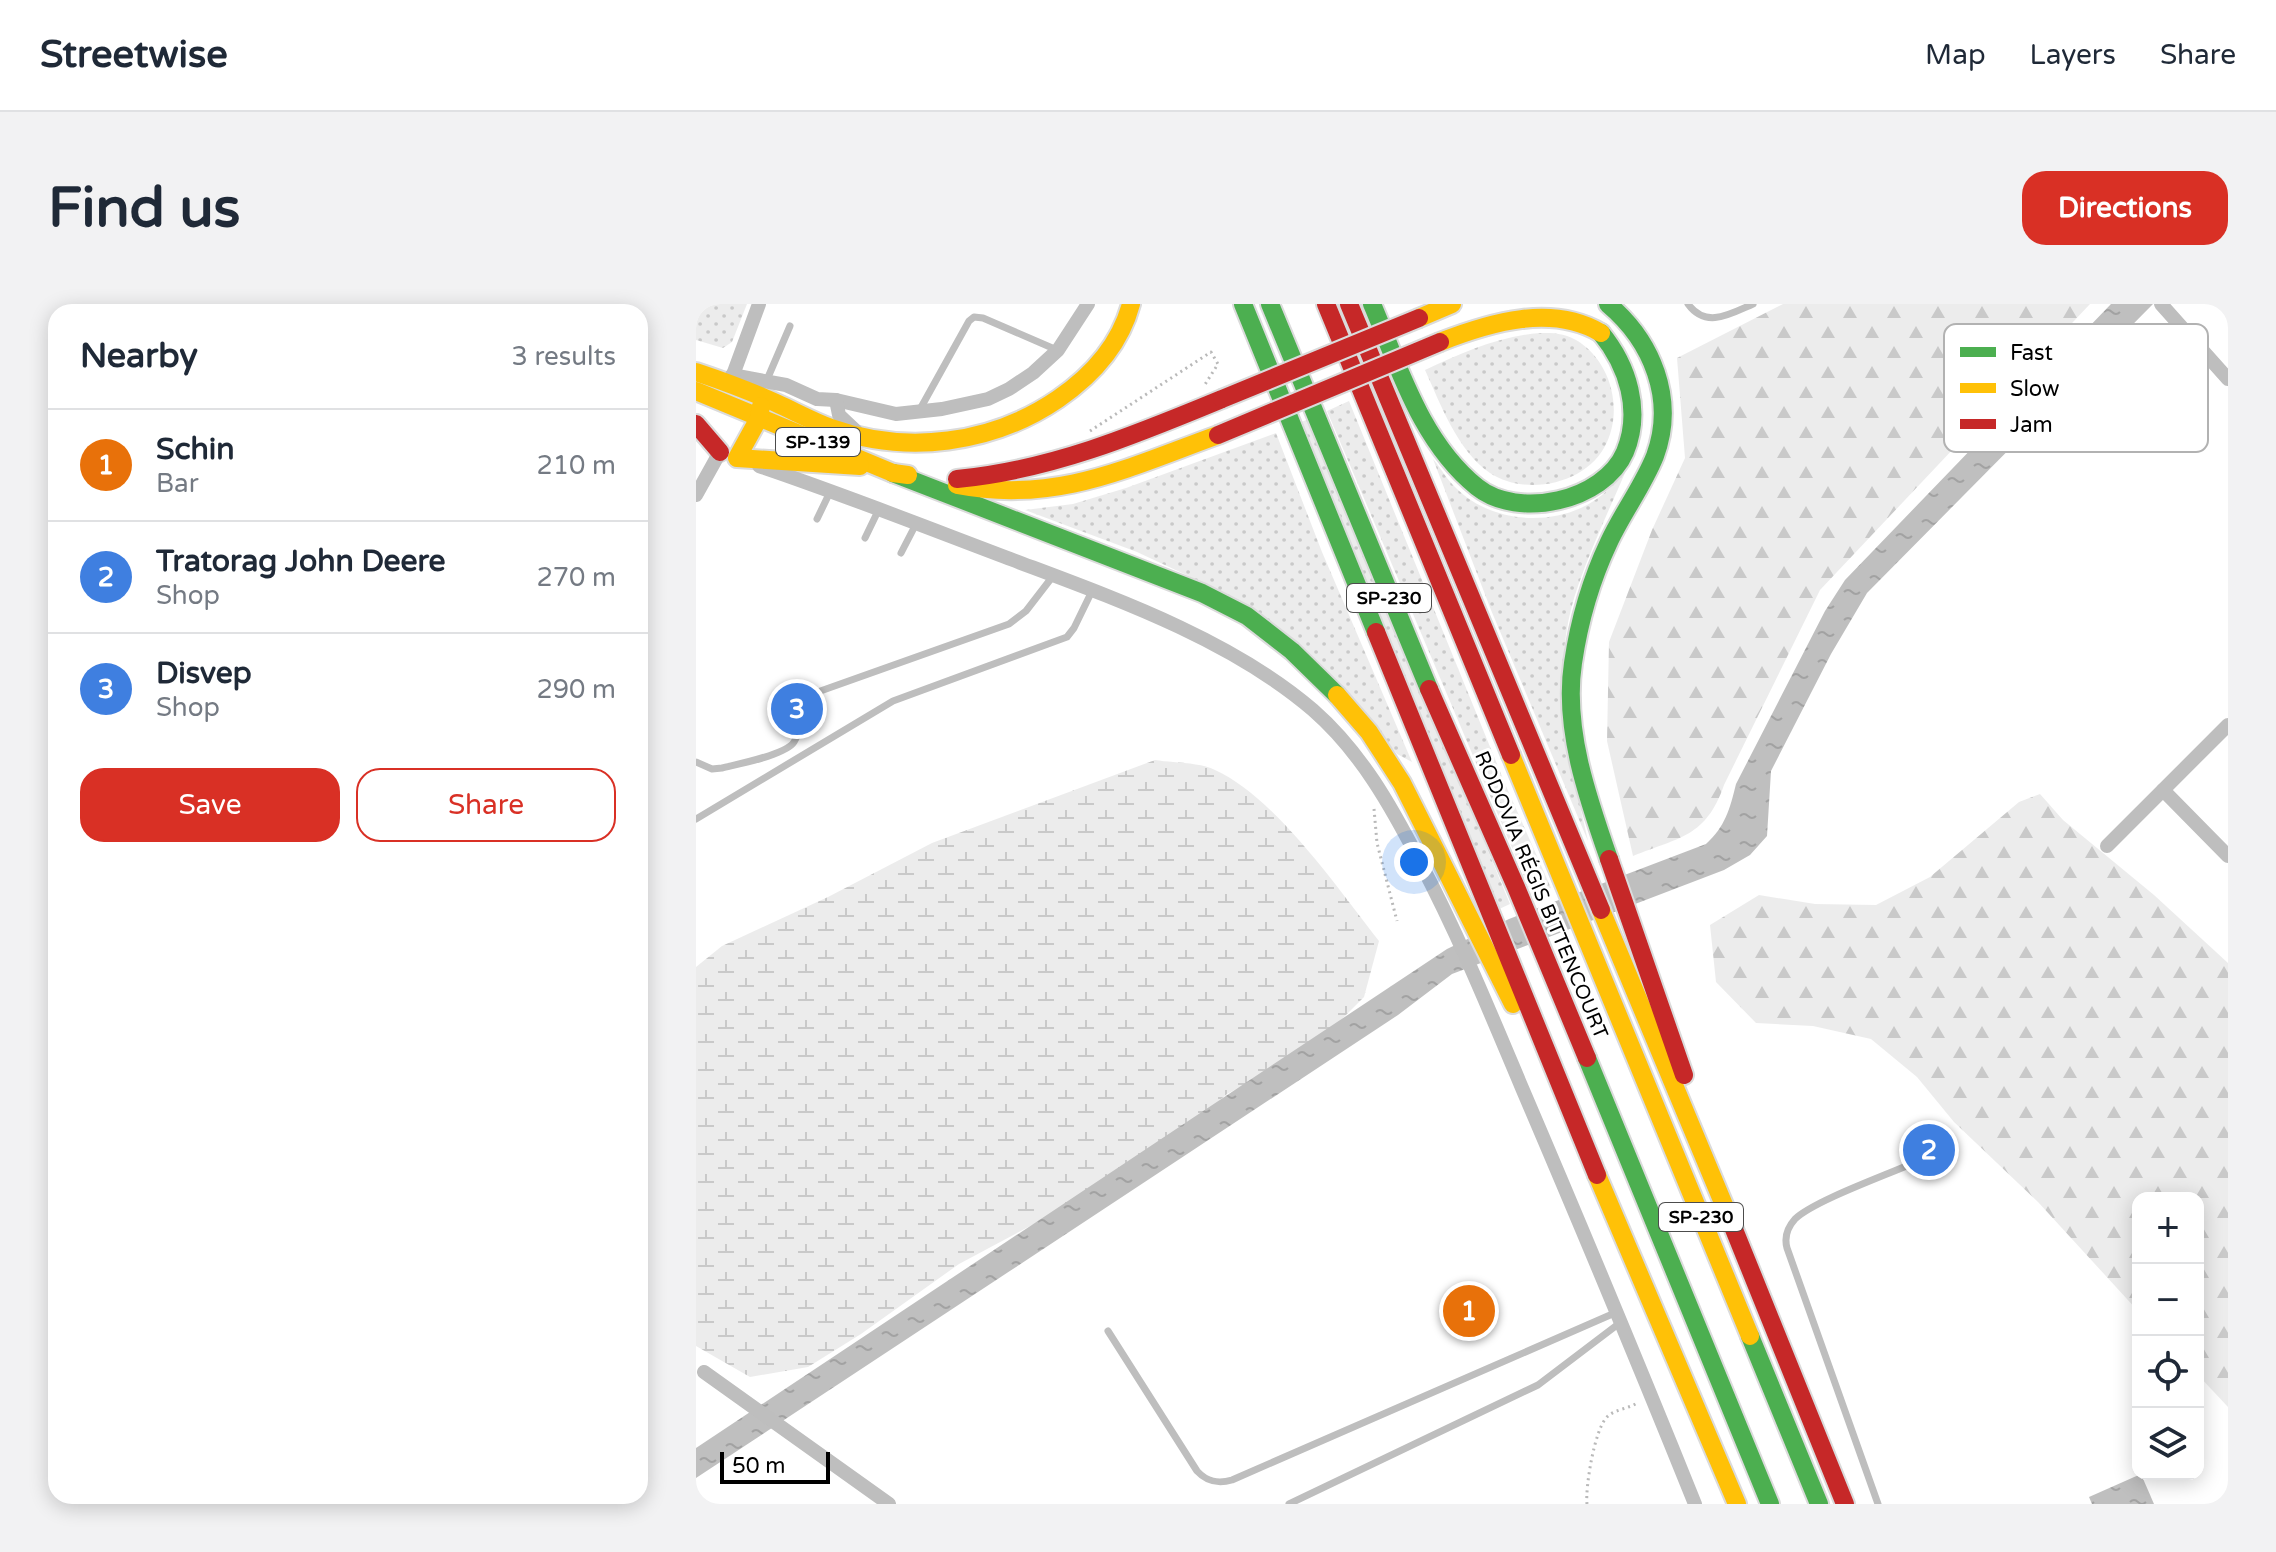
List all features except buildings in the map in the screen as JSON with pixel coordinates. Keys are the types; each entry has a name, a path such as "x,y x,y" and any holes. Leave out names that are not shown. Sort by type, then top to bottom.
{"main road":[{"path":"696,372 764,388 830,427 866,438 914,444 961,440 1000,430 1058,400 1098,366 1122,330 1131,304"},
{"path":"1243,304 1483,898 1501,962 1737,1504"},
{"name":"RODOVIA RÉGIS BITTENCOURT","path":"1270,304 1401,627 1516,887 1770,1504"},
{"name":"RODOVIA RÉGIS BITTENCOURT","path":"1326,304 1819,1504"},
{"path":"1349,304 1737,1235 1845,1504"},
{"path":"939,480 987,492 1011,494 1079,483 1218,435 1440,342 1514,316 1567,315 1586,323 1603,337 1621,361 1631,390 1634,423 1624,454 1607,475 1561,502 1540,505 1502,501 1477,488 1438,443 1424,419 1372,304"},
{"path":"939,480 1030,470 1069,459 1452,304"},
{"path":"1608,304 1642,335 1657,370 1663,405 1659,442 1640,486 1609,542 1586,606 1572,664 1576,745 1589,804 1737,1235"},
{"path":"729,455 759,418 764,388"},
{"name":"SP-139","path":"696,391 886,470 939,480"},
{"path":"696,424 729,455 886,470 1232,607 1266,630 1329,686 1389,760 1457,914 1501,962"}],"street":[{"path":"731,379 759,304"},
{"path":"764,388 796,389 817,399 836,400 896,414 918,413 988,399 1033,373 1058,350 1088,304"},
{"path":"2161,304 2179,324"},
{"path":"2208,357 2228,379"},
{"path":"836,400 839,415 866,438"},
{"path":"696,439 729,455 831,490 1092,591 1208,642 1286,688 1344,742 1376,782 1457,914 1476,976 1695,1504"},
{"path":"696,495 729,455"},
{"path":"2107,846 2228,725"},
{"path":"2163,790 2228,856"},
{"path":"704,1372 889,1504"}],"lane":[{"path":"1688,304 1704,319 1714,319 1753,304"},
{"path":"918,413 974,317 1058,350"},
{"path":"764,388 790,326"},
{"path":"817,519 831,490"},
{"path":"865,538 879,509"},
{"path":"901,553 916,524"},
{"path":"696,762 717,769 783,750 794,741 804,704 812,694 1009,624 1026,611 1053,576"},
{"path":"696,819 893,701 1067,637 1092,591"},
{"path":"1878,1504 1787,1248 1786,1234 1794,1220 1811,1209 1911,1164"},
{"path":"1108,1331 1197,1471 1202,1477 1219,1483 1619,1317"},
{"path":"1289,1504 1530,1390 1619,1317"}],"path":[{"path":"1082,436 1211,352 1218,364 1203,389 1215,402"},
{"path":"1376,782 1374,830 1397,921"},
{"path":"1587,1504 1588,1474 1602,1421 1610,1414 1631,1408 1651,1395"}],"green space":[{"path":"696,304 747,304 732,342 723,348 696,340"},
{"path":"1783,304 2090,304 2071,324 1944,324 1944,452 1950,452 1820,590 1709,815 1678,839 1633,856 1607,741 1609,642 1652,530 1685,458 1677,358"},
{"path":"1540,333 1567,336 1588,349 1605,372 1614,414 1607,442 1586,468 1572,477 1555,482 1521,484 1490,473 1468,452 1451,426 1425,370 1495,342"},
{"path":"1349,401 1506,786 1551,888 1532,895 1327,411"},
{"path":"1309,419 1510,904 1497,910 1296,424"},
{"path":"1276,433 1322,552 1412,762 1397,754 1342,685 1227,594 1137,552 1025,510 1073,504 1126,488"},
{"path":"1433,459 1453,485 1471,500 1506,515 1525,518 1545,518 1582,508 1602,495 1625,473 1578,586 1564,650 1563,682 1569,746 1588,841 1491,610"},
{"path":"1155,760 1209,767 1238,783 1304,846 1379,941 1364,997 1324,1037 1227,1094 1182,1132 1034,1224 959,1264 861,1334 808,1367 750,1377 696,1346 696,967 722,946 828,897 932,843"},
{"path":"2040,794 2063,820 2154,895 2228,963 2228,1407 2204,1381 2204,1192 2132,1192 2132,1304 2038,1202 1954,1122 1917,1077 1871,1039 1813,1026 1756,1023 1716,982 1710,925 1759,895 1815,904 1876,905 1930,877 2019,802"}],"water":[{"path":"2111,304 2153,304 2133,324 2092,324"},
{"path":"1968,452 2007,452 1867,593 1831,654 1771,771 1767,836 1750,855 1724,870 1452,974 1398,1015 696,1478 696,1448 1447,949 1509,919 1706,844 1722,824 1736,784 1825,611 1845,580"},
{"path":"2132,1478 2144,1480 2154,1504 2092,1504 2089,1497"}],"traffic: fast":[{"path":"1243,304 1376,632"},
{"path":"1270,304 1429,689"},
{"path":"1372,304 1402,378 1441,448 1477,487 1494,497 1514,502 1536,503 1580,493 1599,483 1614,469 1625,452 1632,421 1630,390 1619,360 1601,333"},
{"path":"1608,304 1624,319 1648,353 1656,372 1663,413 1655,456 1597,571 1582,617 1573,663 1571,713 1574,738 1609,859"},
{"path":"893,473 1202,593 1247,616 1292,651 1337,695"},
{"path":"1587,1058 1770,1504"},
{"path":"1750,1336 1819,1504"}],"traffic: slow":[{"path":"696,372 756,394 824,425 860,436 919,443 948,440 1005,426 1071,390 1104,358 1120,333 1131,304"},
{"path":"1419,318 1452,304"},
{"path":"1440,342 1480,328 1521,319 1562,319 1601,333"},
{"path":"696,391 893,473 908,475"},
{"path":"761,406 759,418 737,458 860,466"},
{"path":"957,485 993,490 1059,486 1122,470 1218,435"},
{"path":"1337,695 1369,732 1402,783 1513,1004"},
{"path":"1511,755 1750,1336"},
{"path":"1601,910 1729,1217"},
{"path":"1597,1175 1737,1504"}],"traffic: jam":[{"path":"1326,304 1511,755"},
{"path":"1349,304 1601,910"},
{"path":"1222,399 1419,318"},
{"path":"1218,435 1440,342"},
{"path":"957,479 1026,468 1059,459 1125,438 1222,399"},
{"path":"696,424 720,452"},
{"path":"1376,632 1597,1175"},
{"path":"1429,689 1587,1058"},
{"path":"1609,859 1684,1075"},
{"path":"1729,1217 1845,1504"}],"place":[{"name":"Disvep","path":"797,709"},
{"name":"Tratorag John Deere","path":"1929,1150"},
{"name":"Schin","path":"1469,1311"}]}
